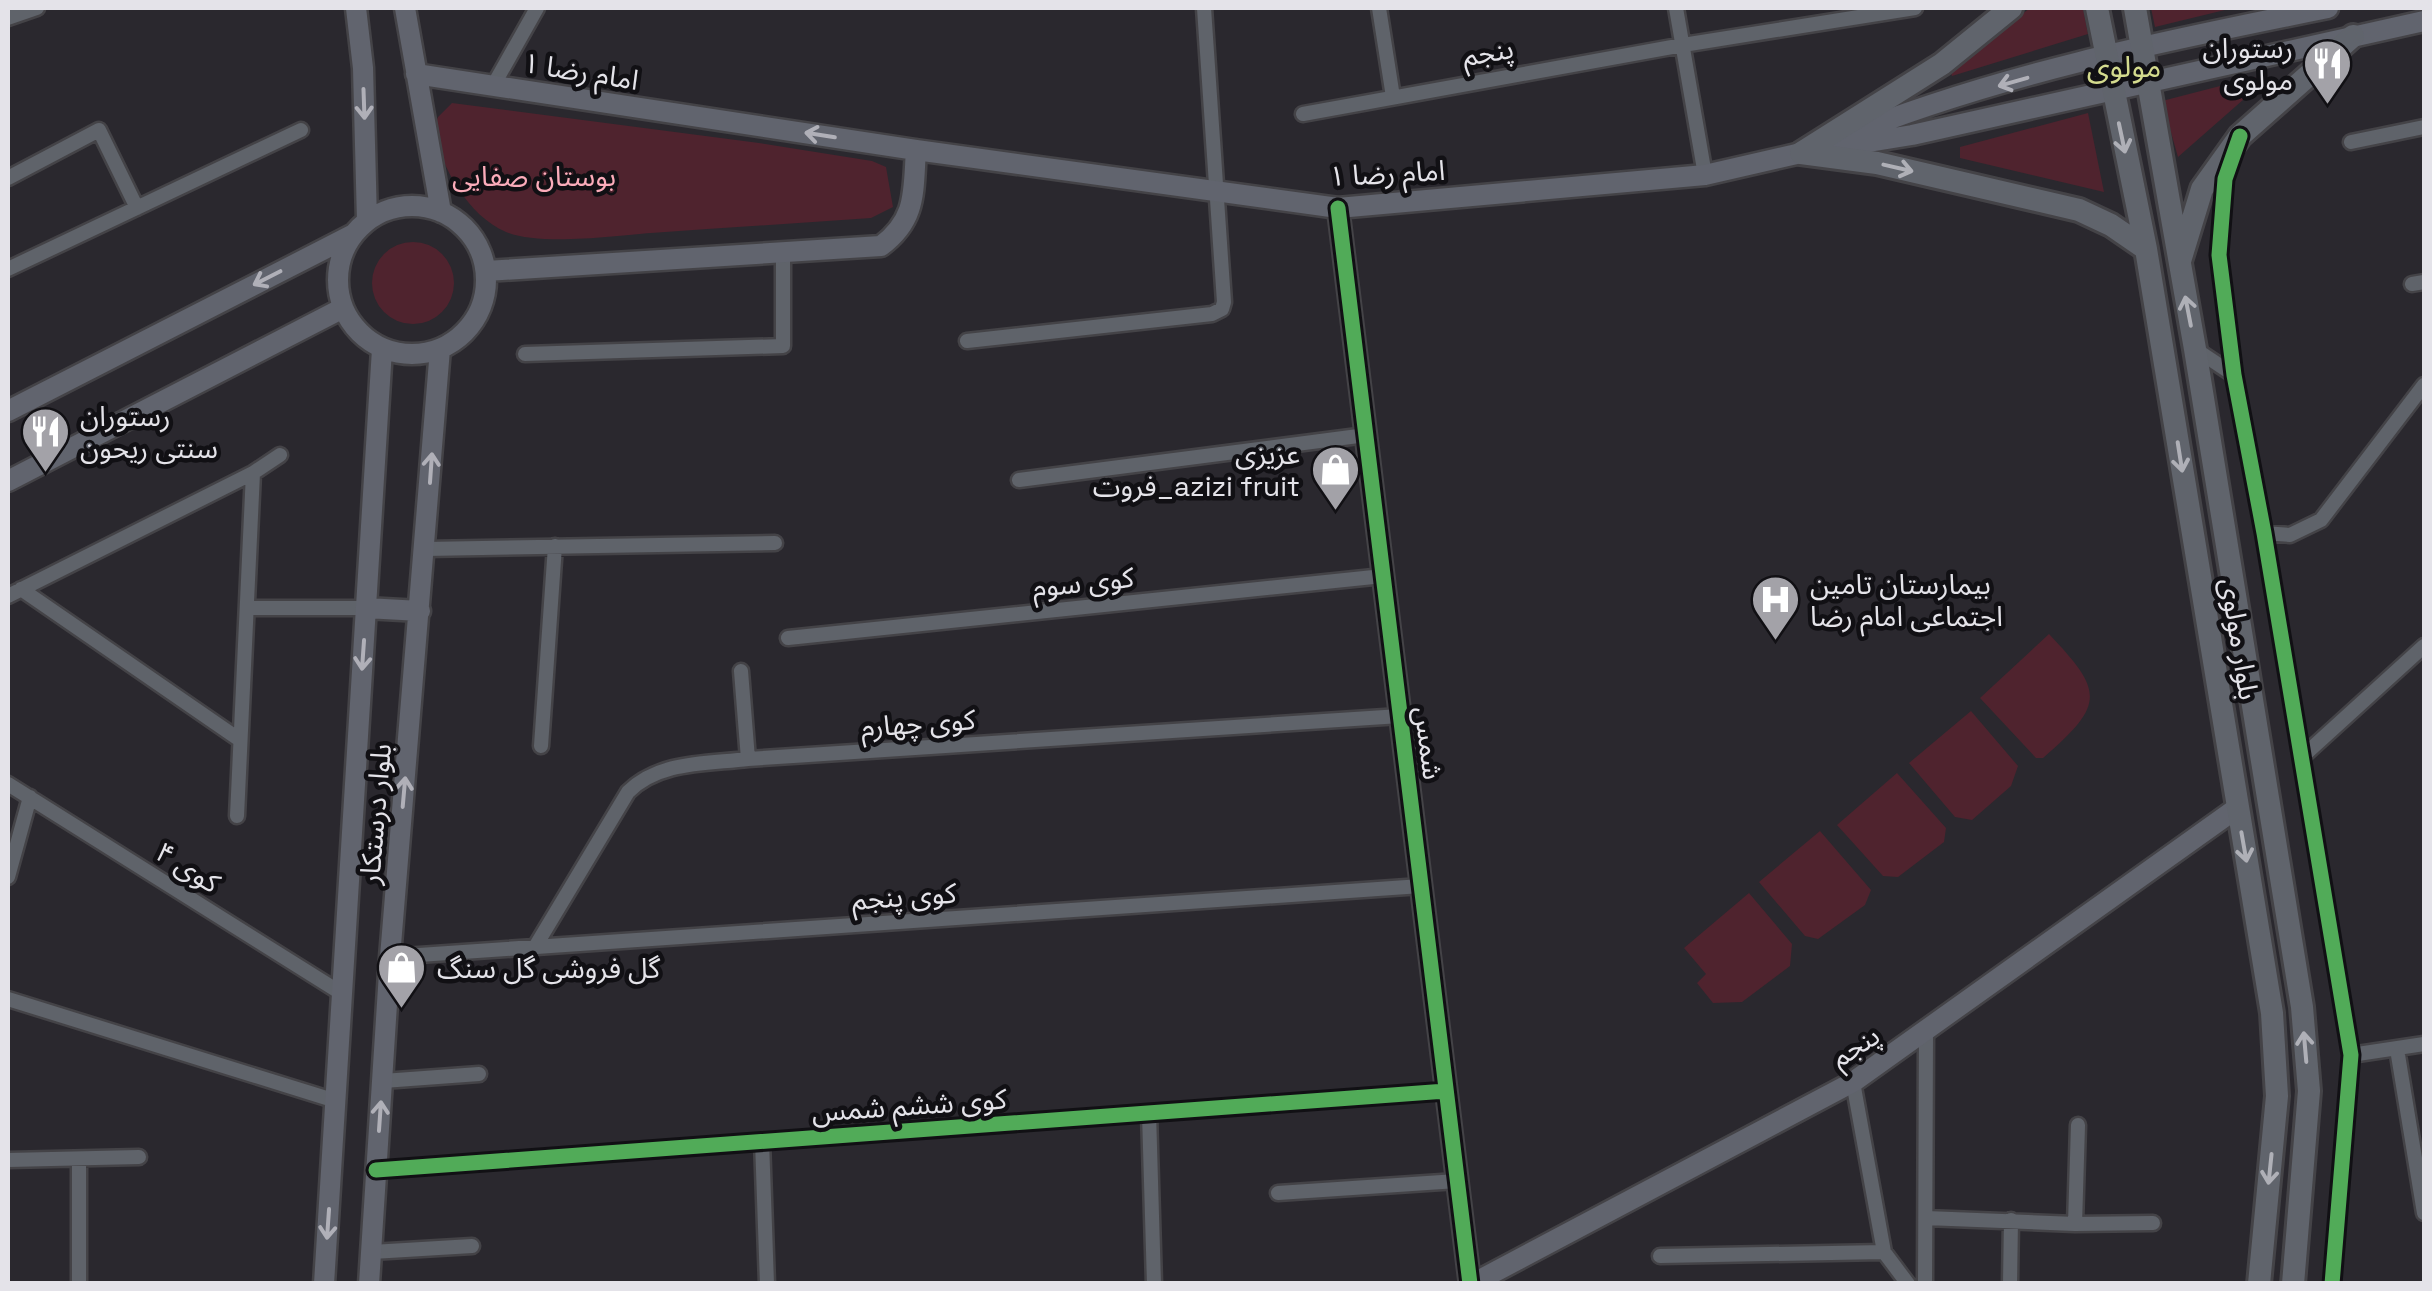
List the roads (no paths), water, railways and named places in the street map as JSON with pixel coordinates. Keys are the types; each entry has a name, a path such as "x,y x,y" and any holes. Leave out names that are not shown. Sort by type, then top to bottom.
{"main road":[{"path":"8,411 360,227 384,211 403,206 441,212 472,235 486,271 481,310 457,340 421,354 402,354 382,348 352,324 342,308 338,269 344,250 360,227 364,68 356,8"},
{"path":"405,8 441,212"},
{"path":"1801,153 1942,64 2011,8"},
{"name":"بلوار مولوی","path":"2097,8 2146,249 2272,1013 2277,1096 2259,1284"},
{"name":"بلوار مولوی","path":"2134,8 2195,349 2302,1007 2309,1091 2293,1284"},
{"name":"امام رضا ۱","path":"1801,153 1894,116 2141,46 2328,8"},
{"name":"امام رضا ۱","path":"416,74 916,150 1338,208 1705,175 1801,153 1912,135 2424,22"},
{"path":"2179,264 2202,189 2240,136 2353,36"},
{"path":"486,271 881,246 899,232 912,208 916,150"},
{"path":"1801,153 1877,163 2078,210 2146,249"},
{"name":"شمس","path":"1338,208 1471,1284"},
{"path":"8,480 342,308"},
{"name":"بلوار درستکار","path":"324,1284 382,348"},
{"name":"بلوار درستکار","path":"369,1284 390,956 440,349"},
{"path":"366,608 420,612"},
{"name":"پنجم","path":"1471,1284 1852,1082 2237,808"},
{"path":"2272,1013 2302,1007"}],"street":[{"path":"8,18 37,8"},
{"path":"493,86 537,8"},
{"path":"967,341 1212,314 1222,309 1204,8"},
{"path":"1379,8 1392,98"},
{"path":"1676,8 1705,175"},
{"name":"پنجم","path":"1303,114 1682,45 1915,8"},
{"path":"2351,142 2424,127"},
{"path":"8,178 98,130 137,208"},
{"path":"8,268 301,130"},
{"path":"2240,136 2225,179 2219,255 2234,376 2264,533 2350,1055 2332,1284"},
{"path":"525,354 784,346 782,250"},
{"path":"2195,349 2234,376"},
{"path":"2264,533 2290,535 2322,520 2424,385"},
{"path":"1019,480 1366,436"},
{"path":"14,592 253,473 280,455"},
{"path":"237,816 253,473"},
{"path":"425,549 775,543"},
{"path":"541,746 555,546"},
{"name":"کوی سوم","path":"788,638 1383,576"},
{"path":"14,592 240,740"},
{"path":"247,608 366,608"},
{"path":"2302,757 2424,646"},
{"path":"741,671 748,759"},
{"name":"کوی چهارم","path":"535,947 628,792 641,779 659,770 748,759 1400,716"},
{"name":"کوی ۴","path":"8,784 341,993"},
{"path":"8,877 30,797"},
{"name":"کوی پنجم","path":"390,956 1421,886"},
{"path":"8,999 336,1101"},
{"path":"1925,1284 1926,1032"},
{"path":"2350,1055 2424,1044"},
{"path":"2397,1049 2424,1213"},
{"path":"383,1081 479,1074"},
{"path":"1852,1082 1884,1252 1908,1284"},
{"name":"کوی ششم شمس","path":"376,1170 1446,1091"},
{"path":"1149,1112 1154,1284"},
{"path":"2074,1224 2078,1125"},
{"path":"762,1141 767,1284"},
{"path":"8,1160 139,1157"},
{"path":"79,1284 80,1159"},
{"path":"1278,1193 1458,1182"},
{"path":"1926,1218 2153,1223"},
{"path":"2010,1284 2011,1220"},
{"path":"372,1252 472,1246"},
{"path":"1660,1256 1884,1252"}],"place":[{"name":"رستوران مولوی","path":"2328,106"},
{"name":"رستوران سنتی ریحون","path":"45,474"},
{"name":"عزیزی فروت_azizi fruit","path":"1335,512"},
{"name":"بیمارستان تامین اجتماعی امام رضا","path":"1775,642"},
{"name":"گل فروشی گل سنگ","path":"402,1010"}],"district":[{"name":"مولوی","path":"2124,67"}],"park label":[{"name":"بوستان صفایی","path":"534,176"}]}
